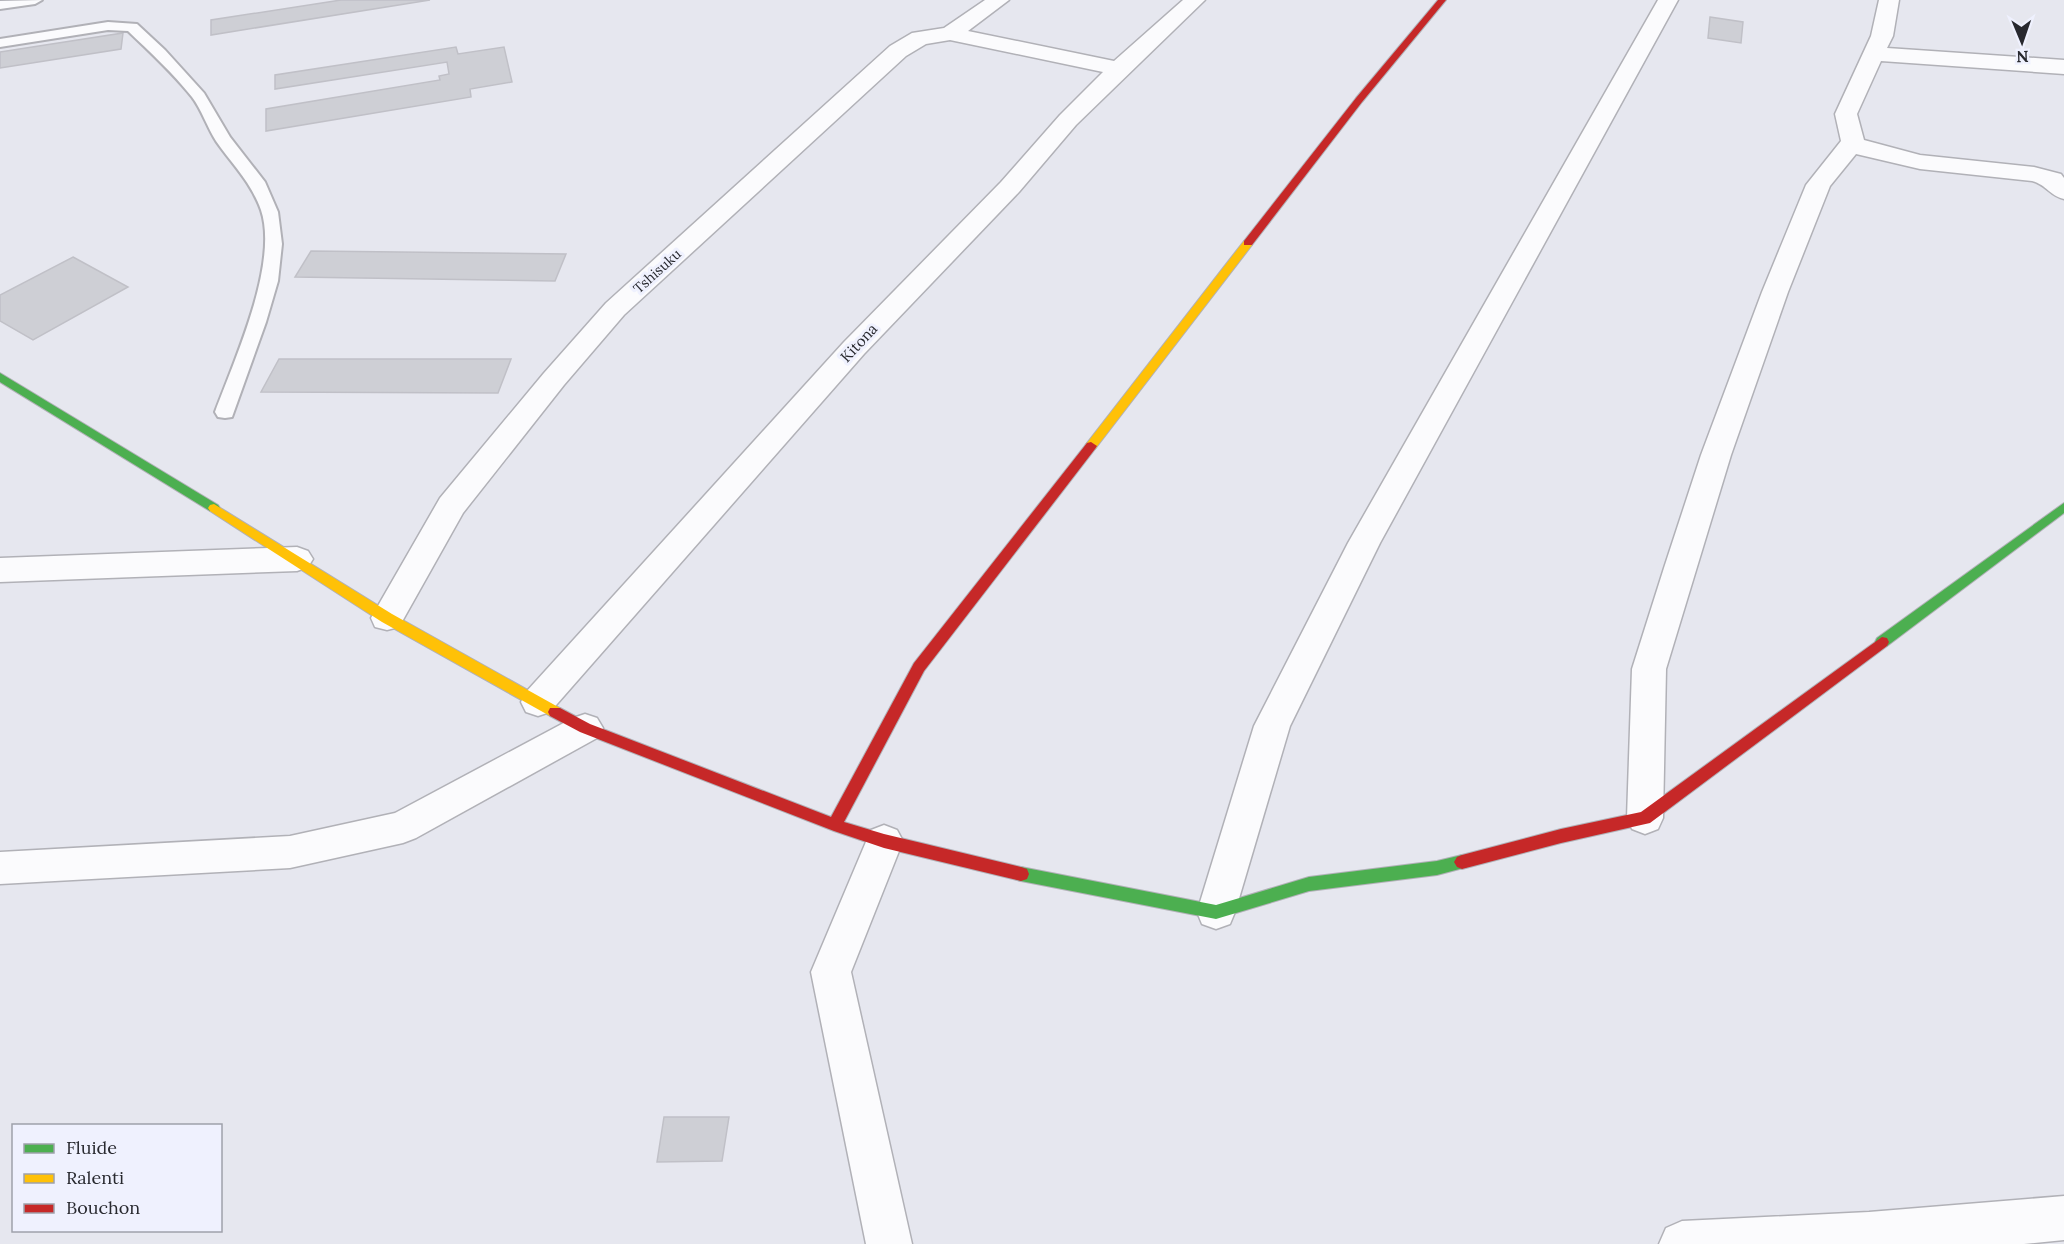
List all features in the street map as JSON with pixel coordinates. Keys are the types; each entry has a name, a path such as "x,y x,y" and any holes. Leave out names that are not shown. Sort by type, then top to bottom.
{"main road":[{"path":"834,825 919,668 1359,100 1442,0"},
{"path":"0,377 297,559 387,618 585,728 834,825 884,841 1056,882 1216,912 1309,884 1437,868 1561,836 1645,818 2064,507"}],"street":[{"name":"Tshisuku","path":"387,618 451,506 554,379 615,309 898,51 920,38 950,34 999,0"},
{"name":"Kitona","path":"538,702 854,348 1010,187 1068,120 1119,69 1195,0"},
{"path":"1216,912 1272,726 1365,543 1668,0"},
{"path":"1889,0 1882,36 1846,114 1853,142 1858,147 1920,162 2034,174 2052,180 2064,192"},
{"path":"950,34 1119,69"},
{"path":"1874,54 2064,67"},
{"path":"1645,818 1649,669 1716,456 1775,292 1818,185 1853,142"},
{"path":"0,570 297,559"},
{"path":"0,868 290,852 402,827 585,728"},
{"path":"884,841 831,972 889,1244"},
{"path":"1682,1244 1869,1234 2064,1218"}],"lane":[{"path":"0,5 36,0"},
{"path":"0,43 108,26 132,27 160,53 199,96 223,139 258,182 270,212 273,244 268,281 252,339 225,412"}],"building":[{"path":"341,0 430,0 211,35 211,20"},
{"path":"1710,17 1743,22 1741,43 1708,38"},
{"path":"123,33 121,49 0,68 0,52"},
{"path":"456,47 458,54 504,47 512,82 470,89 471,97 266,131 266,109 440,80 439,76 449,74 447,62 275,89 275,75"},
{"path":"311,251 566,254 555,281 295,277"},
{"path":"73,257 128,287 33,340 0,321 0,295"},
{"path":"279,359 511,359 498,393 261,392"},
{"path":"664,1117 729,1117 722,1161 657,1162"}],"traffic: fast":[{"path":"0,377 214,508"},
{"path":"1882,642 2064,507"},
{"path":"1021,874 1216,912 1309,884 1437,868 1462,862"}],"traffic: slow":[{"path":"1091,446 1248,243"},
{"path":"214,508 387,618 555,712"}],"traffic: jam":[{"path":"1248,243 1359,100 1442,0"},
{"path":"834,825 919,667 1091,446"},
{"path":"1462,862 1561,836 1645,818 1882,642"},
{"path":"555,712 585,728 834,825 884,841 1021,874"}]}
